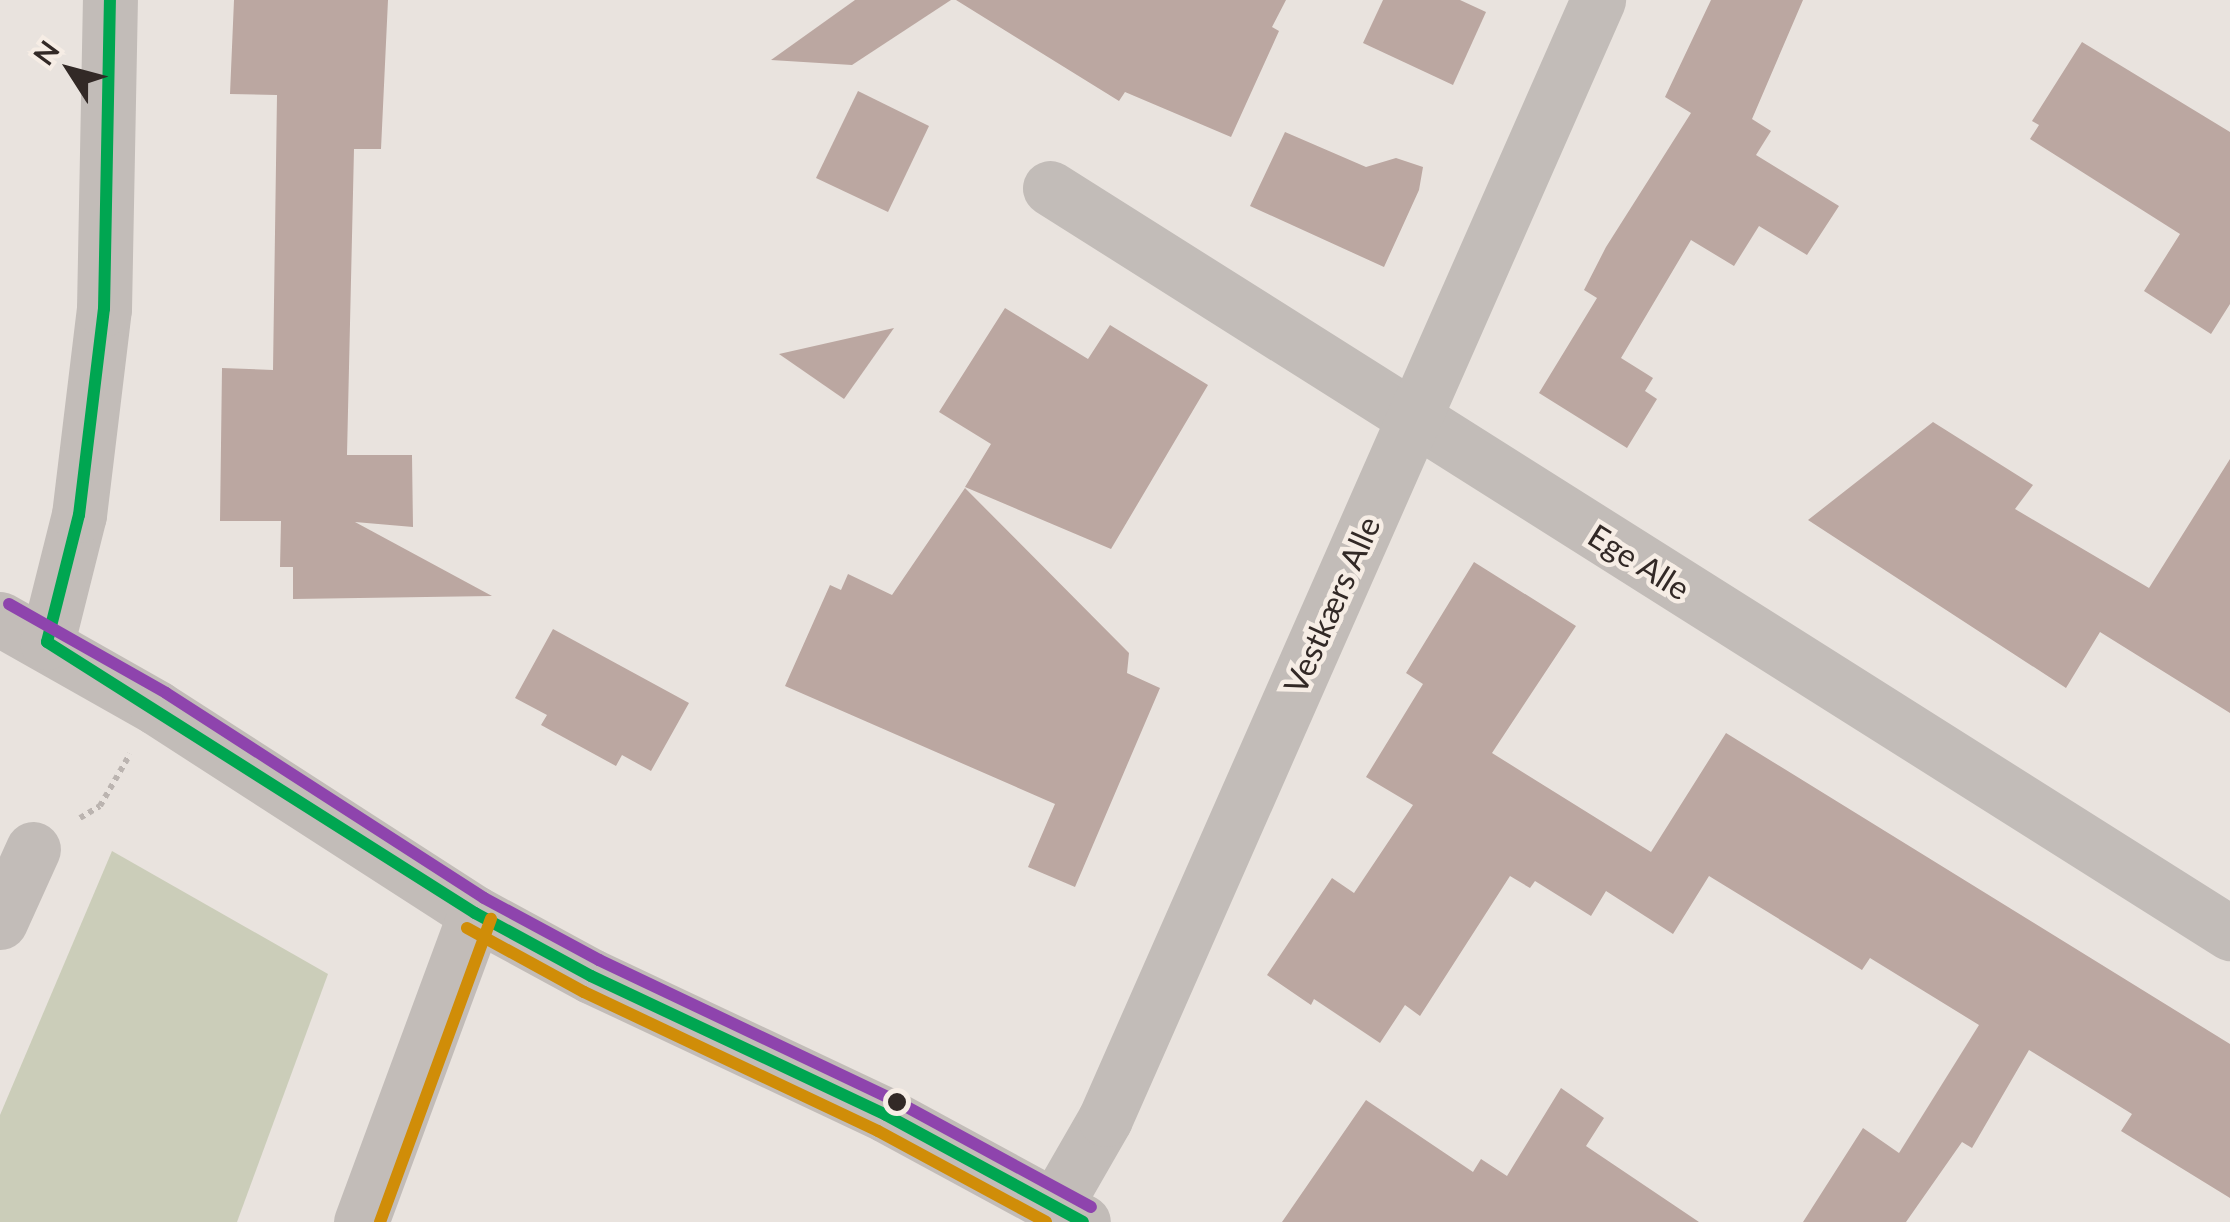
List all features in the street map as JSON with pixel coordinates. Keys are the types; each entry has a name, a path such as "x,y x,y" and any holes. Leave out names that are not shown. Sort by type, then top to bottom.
{"street":[{"path":"110,0 104,308 79,515 24,631 157,708 475,914 590,976 886,1115 1069,1214"},
{"name":"Vestkærs Alle","path":"1069,1214 1105,1120 1598,0"},
{"name":"Ege Alle","path":"1050,188 2230,933"},
{"path":"0,922 33,848"},
{"path":"360,1222 475,914"}],"path":[{"path":"33,848 100,806 157,708"}],"green space":[{"path":"112,851 328,974 237,1222 0,1222 0,1115"}],"building":[{"path":"234,0 388,0 381,149 354,149 347,455 412,455 413,527 355,522 492,596 293,599 293,567 280,567 281,521 220,521 222,368 273,370 277,95 230,94"},
{"path":"855,0 951,0 852,65 771,60"},
{"path":"956,0 1286,0 1272,27 1279,31 1231,137 1125,92 1119,101"},
{"path":"1383,0 1460,0 1486,12 1453,85 1363,43"},
{"path":"1711,0 1803,0 1752,119 1771,131 1756,155 1839,206 1807,255 1759,226 1734,266 1691,240 1621,358 1653,378 1645,391 1657,399 1627,448 1539,393 1597,298 1584,290 1606,247 1691,113 1665,97"},
{"path":"2082,42 2230,132 2230,304 2211,334 2144,291 2180,234 2030,139 2039,125 2032,121"},
{"path":"858,91 929,126 888,212 816,178"},
{"path":"1285,132 1366,167 1396,158 1423,167 1419,190 1384,267 1250,206"},
{"path":"1005,308 1088,359 1110,325 1208,385 1111,549 965,487 991,444 939,412"},
{"path":"894,328 844,399 779,354"},
{"path":"1933,422 2033,485 2015,509 2149,588 2230,459 2230,713 2100,632 2066,688 1808,520"},
{"path":"965,488 1129,653 1127,673 1160,688 1075,887 1028,867 1055,804 785,686 830,585 841,590 848,574 892,595"},
{"path":"1474,562 1576,626 1492,753 1651,852 1726,733 2230,1044 2230,1198 2121,1131 2132,1114 2029,1050 1972,1148 1962,1142 1906,1222 1803,1222 1863,1128 1899,1153 1979,1025 1870,958 1862,970 1709,876 1673,934 1606,891 1591,916 1535,881 1530,888 1510,876 1420,1016 1405,1005 1380,1043 1314,999 1311,1005 1267,975 1332,878 1354,893 1413,805 1366,777 1423,684 1406,673"},
{"path":"553,629 689,703 651,771 622,755 616,766 541,725 547,715 515,698"},
{"path":"1561,1088 1604,1118 1586,1146 1699,1222 1282,1222 1366,1100 1473,1172 1481,1159 1507,1176"}],"transit line":[{"path":"47,642 79,515 104,309 110,0"},
{"path":"9,604 166,693 484,898 599,960 894,1100 1091,1207"},
{"path":"47,642 475,913 591,976 886,1115 1083,1222"},
{"path":"380,1222 491,919"},
{"path":"467,928 584,992 878,1131 1046,1222"}]}
